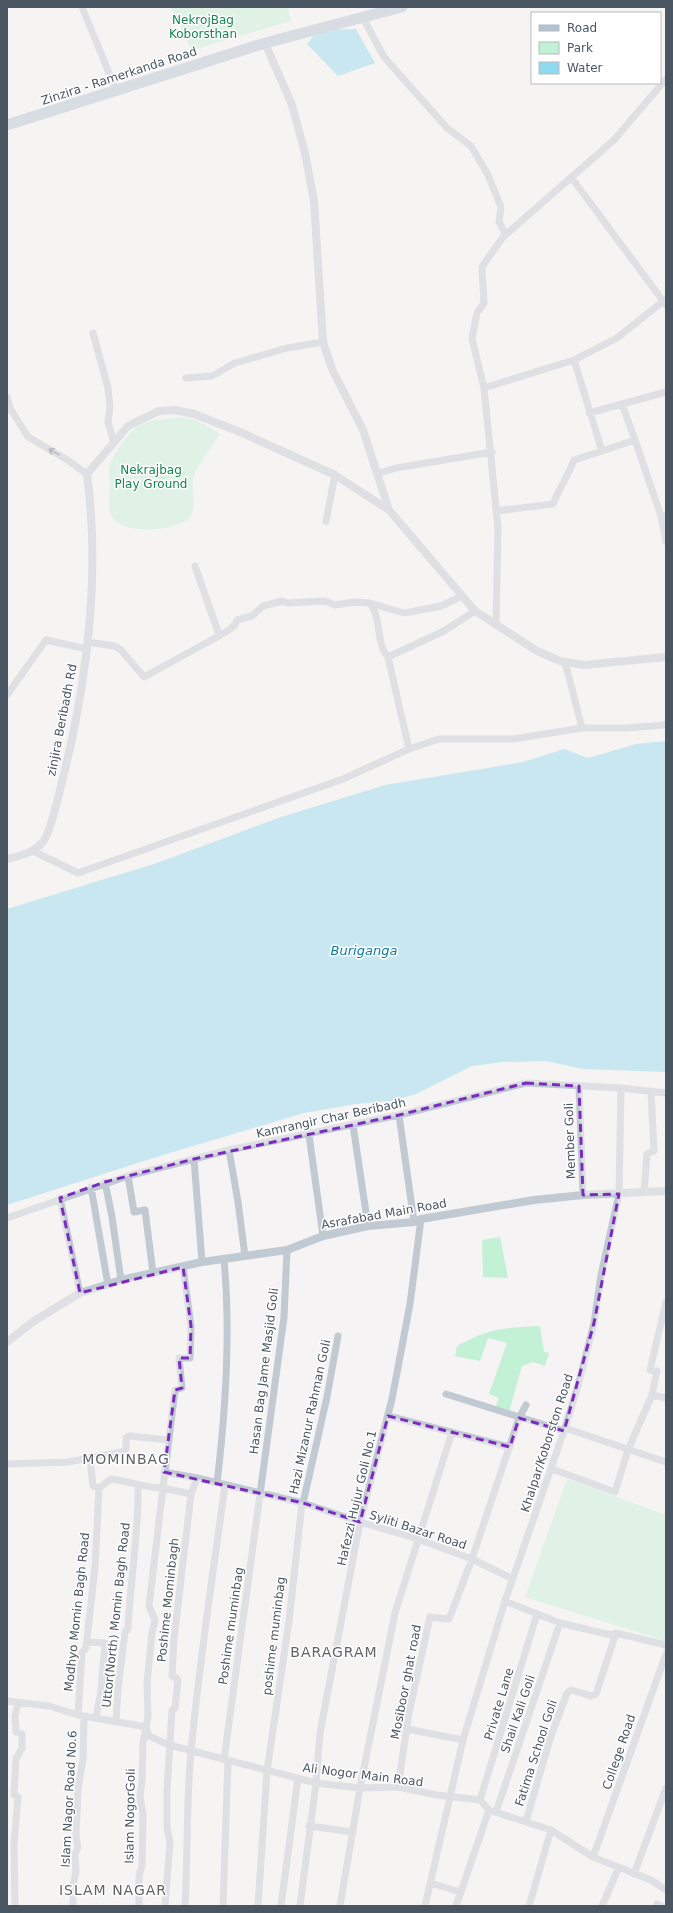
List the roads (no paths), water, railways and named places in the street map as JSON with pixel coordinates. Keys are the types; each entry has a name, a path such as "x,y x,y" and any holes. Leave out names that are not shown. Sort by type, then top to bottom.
{"main road":[{"name":"Zinzira - Ramerkanda Road","path":"7,125 265,43 362,16 402,7"}],"street":[{"path":"82,7 116,90"},
{"path":"362,16 384,57 447,128 471,146 488,175 501,207 498,222 506,236"},
{"path":"265,43 292,105 305,153 314,201 323,342 332,369 364,430 379,473 389,510"},
{"path":"496,625 498,528 492,452 484,388 472,338 477,312 484,303 482,267 506,236 614,140 665,82"},
{"path":"484,388 574,360 617,338 665,302 571,177"},
{"path":"93,333 108,388 110,407 108,422 114,443"},
{"path":"186,378 212,376 235,363 287,348 323,342"},
{"path":"574,360 602,450"},
{"path":"590,413 666,392"},
{"path":"7,396 10,408 28,437 66,459 86,474 128,426 159,411 175,410 194,414 240,432 335,475 389,510 475,611 537,652 565,662 584,665 666,657"},
{"path":"622,404 663,516 666,541"},
{"path":"496,511 552,504 560,487 568,475 574,460 635,440"},
{"path":"379,473 396,468 492,452"},
{"name":"zinjira Beribadh Rd","path":"33,851 44,842 57,803 82,691 91,612 92,564 91,504 86,474"},
{"path":"326,521 335,475"},
{"path":"195,566 219,635"},
{"path":"7,695 46,640 88,645 114,646 121,650 144,677 219,635 235,625 237,620 252,616 263,606 278,601 288,604 325,601 335,605 355,602 370,604 404,613 441,606 462,596"},
{"path":"370,604 375,613 385,654 388,657 409,749"},
{"path":"388,657 444,631 475,611"},
{"path":"565,662 582,728"},
{"path":"7,859 33,851 78,873 343,779 409,749 439,739 513,739 582,728 626,728 666,725"},
{"name":"Kamrangir Char Beribadh","path":"7,1218 105,1182 128,1176 229,1150 309,1135 399,1115 526,1084 621,1088 666,1093"},
{"name":"Member Goli","path":"579,1086 583,1195"},
{"name":"Khalpar/Koborston Road","path":"425,1906 463,1740 505,1601 552,1469 578,1386 594,1323 601,1275 620,1194 621,1088"},
{"path":"644,1192 647,1154 654,1150 651,1091"},
{"name":"Hafezzi Hujur Goli No.1","path":"300,1906 308,1849 309,1826 316,1783 320,1733 360,1522 388,1416 410,1304 417,1220 399,1115"},
{"path":"353,1125 368,1226"},
{"path":"309,1135 323,1236"},
{"path":"229,1150 245,1256"},
{"path":"194,1159 202,1262"},
{"path":"128,1176 134,1212 145,1210 153,1273"},
{"path":"105,1182 121,1280"},
{"path":"91,1187 108,1285"},
{"name":"Asrafabad Main Road","path":"7,1342 34,1321 80,1293 121,1280 202,1262 287,1250 323,1236 368,1226 417,1220 534,1200 583,1195 666,1191"},
{"path":"60,1198 80,1293"},
{"name":"Hasan Bag Jame Masjid Goli","path":"259,1494 284,1317 287,1250"},
{"path":"217,1483 226,1398 228,1304 224,1260"},
{"name":"Islam NogorGoli","path":"139,1906 139,1876 142,1866 143,1814 140,1796 152,1633 155,1620 149,1606 175,1390 182,1388 179,1358 190,1358 191,1326 183,1267"},
{"path":"552,1469 615,1492 628,1450 652,1395 657,1371 650,1370 666,1302"},
{"name":"Hazi Mizanur Rahman Goli","path":"302,1503 327,1397 338,1336"},
{"path":"446,1394 519,1418 564,1430 666,1462"},
{"path":"652,1395 666,1398"},
{"path":"472,1559 519,1418 526,1405"},
{"path":"388,1416 452,1432 511,1443"},
{"path":"511,1443 512,1431"},
{"path":"340,1906 360,1788 395,1613 452,1432"},
{"path":"7,1464 68,1462 122,1452 126,1448 126,1438 129,1436 168,1440"},
{"path":"90,1458 93,1486 99,1488 111,1479 124,1480 138,1486 163,1488 191,1494"},
{"name":"Syliti Bazar Road","path":"164,1472 197,1478 259,1494 302,1503 418,1539 472,1559 513,1580"},
{"name":"Poshime Mominbagh","path":"169,1745 171,1716 172,1710 175,1708 178,1681 172,1676 174,1639 191,1494 197,1478"},
{"path":"185,1906 191,1752 225,1485"},
{"name":"Uttor(North) Momin Bagh Road","path":"116,1722 118,1689 125,1632 128,1629 132,1562 138,1527 138,1486"},
{"name":"Modhyo Momin Bagh Road","path":"81,1716 82,1653 86,1648 87,1642 95,1567 99,1488"},
{"name":"Poshime muminbag","path":"223,1906 226,1761 259,1494"},
{"name":"poshime muminbag","path":"258,1906 267,1771 289,1621 302,1503"},
{"name":"Mosiboor ghat road","path":"398,1788 407,1729 430,1617 449,1619 472,1559"},
{"path":"505,1601 560,1623 611,1635 616,1633 666,1645"},
{"name":"Private Lane","path":"480,1800 538,1614"},
{"name":"Shail Kali Goli","path":"456,1906 460,1892 493,1811 560,1623"},
{"name":"Fatima School Goli","path":"526,1821 551,1736 567,1693 571,1690 591,1696 596,1694 616,1633"},
{"path":"87,1642 105,1643 101,1691 96,1718"},
{"name":"College Road","path":"594,1857 666,1654"},
{"path":"7,1701 49,1706 81,1716 146,1727"},
{"path":"15,1906 14,1844 18,1797 14,1795 11,1782 16,1759 22,1748 22,1734 16,1732 15,1725 18,1702"},
{"name":"Islam Nagor Road No.6","path":"73,1906 73,1887 76,1871 75,1854 78,1848 76,1836 78,1789 83,1759 81,1716"},
{"name":"Ali Nogor Main Road","path":"146,1727 149,1736 169,1745 191,1752 316,1783 360,1788 398,1788 450,1797 480,1800"},
{"path":"407,1729 463,1740"},
{"path":"165,1906 170,1842 167,1828 169,1745"},
{"path":"281,1906 298,1778"},
{"path":"634,1874 666,1788"},
{"path":"480,1800 493,1811 551,1830 594,1857 651,1880 666,1890"},
{"path":"309,1826 353,1832"},
{"path":"529,1906 551,1830"},
{"path":"602,1906 619,1867"},
{"path":"430,1883 460,1892"},
{"path":"657,1906 657,1904 661,1906"}],"water":[{"path":"356,29 375,63 338,76 307,44 318,30"},
{"name":"Buriganga","path":"666,741 666,1072 583,1069 546,1061 503,1062 472,1066 416,1094 391,1101 356,1104 304,1113 153,1158 7,1205 7,909 157,863 278,818 385,785 523,762 564,749 588,758 636,744"}],"district":[{"name":"MOMINBAG","path":"126,1459"},
{"name":"BARAGRAM","path":"334,1652"},
{"name":"ISLAM NAGAR","path":"113,1890"}],"park label":[{"name":"NekrojBag Koborsthan","path":"203,27"},
{"name":"Nekrajbag Play Ground","path":"151,477"}]}
